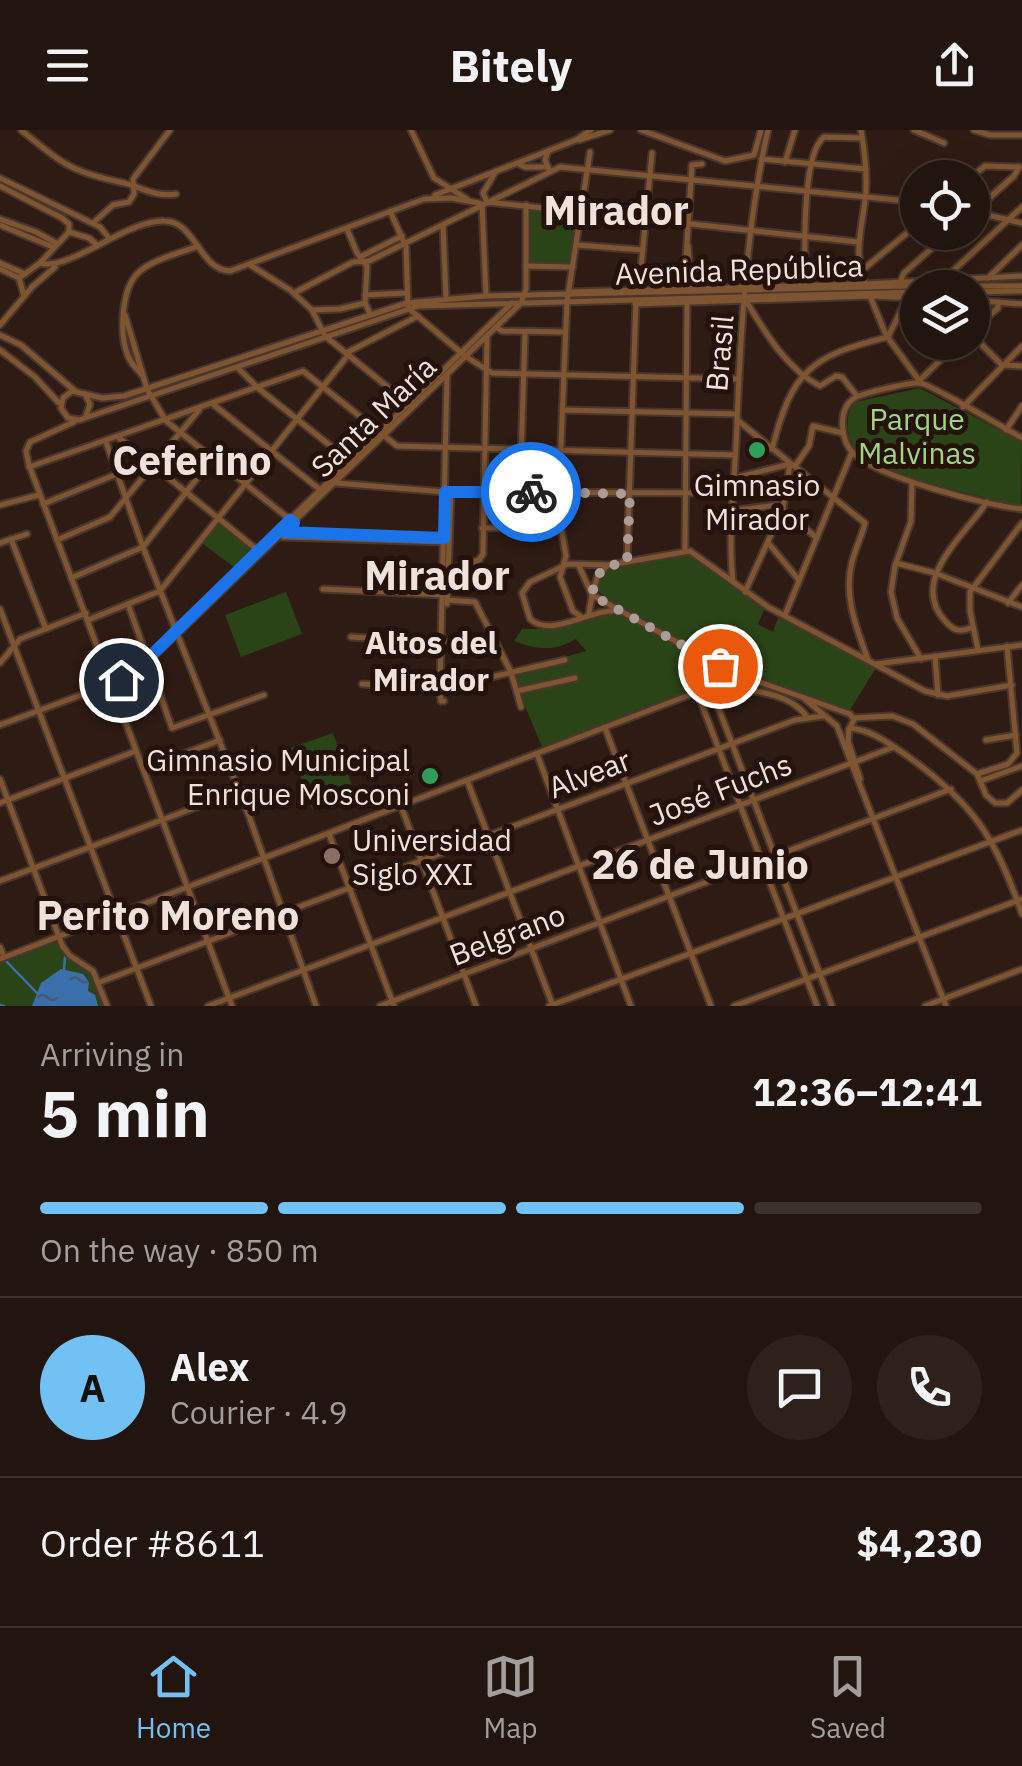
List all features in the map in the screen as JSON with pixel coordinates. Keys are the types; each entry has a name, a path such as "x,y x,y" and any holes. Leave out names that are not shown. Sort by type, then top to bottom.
{"street":[{"path":"21,130 78,172 160,196 176,194"},
{"path":"93,223 113,205 129,202 137,174 170,130"},
{"path":"411,130 429,171 468,201"},
{"path":"576,140 589,130"},
{"path":"0,325 57,265 109,238 156,221 180,225 216,268 230,271 610,130"},
{"path":"641,130 730,162 754,155 764,130"},
{"name":"Brasil","path":"733,582 731,493 764,130"},
{"path":"785,162 795,130"},
{"path":"915,130 944,143"},
{"path":"974,130 1022,136"},
{"path":"805,287 808,193 815,146 824,138 862,134 866,198 858,242 860,272 888,338 921,381 1022,438"},
{"path":"548,151 548,168"},
{"path":"580,616 574,611 560,577 566,556 560,522 560,449 564,332 590,152"},
{"path":"627,562 637,297 652,153"},
{"path":"761,160 866,169"},
{"path":"517,164 900,201"},
{"path":"688,287 692,164 702,164"},
{"path":"990,167 1021,168"},
{"path":"294,292 403,239 443,225 548,168"},
{"path":"990,197 1021,168"},
{"path":"486,300 483,193 496,171"},
{"path":"0,182 93,223 109,238"},
{"path":"0,182 66,220 68,232"},
{"path":"424,199 442,197 858,242"},
{"path":"518,302 526,266 526,206"},
{"path":"954,270 1022,207"},
{"path":"390,211 403,239 408,306 487,371 739,380"},
{"path":"990,216 1022,223"},
{"path":"0,222 26,227 55,245"},
{"path":"443,225 446,298"},
{"path":"347,229 367,271 365,299 370,314"},
{"path":"68,232 96,244"},
{"path":"22,276 40,263 68,232"},
{"path":"860,272 900,239"},
{"path":"576,245 643,250"},
{"path":"990,276 1022,245"},
{"path":"198,246 137,273 126,300 130,361 143,376 166,421 292,521"},
{"path":"907,270 930,250"},
{"path":"40,263 57,265"},
{"path":"250,265 294,292 312,310 323,333 411,406"},
{"path":"0,266 22,276"},
{"path":"526,266 573,267"},
{"path":"22,276 24,296"},
{"path":"990,278 1022,276"},
{"path":"518,302 524,305 637,297 688,287 747,294 868,290 900,282"},
{"path":"323,333 370,314 446,298 518,302 637,297 688,302 805,287 868,290 900,297"},
{"name":"Avenida República","path":"868,290 1022,289"},
{"name":"Avenida República","path":"990,291 1022,289"},
{"name":"Avenida República","path":"868,290 900,293"},
{"path":"312,310 407,294"},
{"path":"747,294 774,345 803,375 820,386 836,376 842,377 857,396"},
{"name":"Avenida República","path":"637,297 747,294"},
{"path":"232,1006 114,684 39,495 29,466 28,443 149,392 408,306 486,300"},
{"path":"990,301 1022,304"},
{"path":"990,315 998,308 996,301"},
{"name":"Santa María","path":"411,406 518,302"},
{"name":"Santa María","path":"114,684 132,674 178,632 518,302"},
{"path":"686,551 684,378 688,302"},
{"path":"772,449 785,404 803,375 830,355 888,338 900,313"},
{"path":"0,662 13,644 46,629 160,592 347,353 418,316"},
{"path":"496,327 564,332"},
{"path":"520,492 526,332"},
{"path":"0,334 21,345 75,390 113,398 149,392"},
{"path":"450,568 481,558 486,336"},
{"path":"963,406 1022,346"},
{"path":"0,350 35,377 66,416 80,419"},
{"path":"990,351 1002,364 1022,366"},
{"path":"941,360 921,381 857,396 844,411 844,433 852,452 912,482 1022,509"},
{"path":"236,364 258,388 353,464"},
{"path":"29,466 303,371 397,446 735,455"},
{"path":"442,688 448,374"},
{"path":"53,432 64,396 75,390"},
{"path":"80,419 90,404 83,393"},
{"path":"214,404 323,492"},
{"path":"1006,430 1022,406"},
{"path":"57,540 110,517 201,408"},
{"path":"562,410 737,417 865,523 851,565 849,587 854,618 871,663"},
{"path":"745,592 784,508 792,465 809,446 813,426 844,433"},
{"path":"118,438 260,552"},
{"path":"106,442 316,1006"},
{"path":"784,616 852,452"},
{"path":"71,578 143,547 212,458"},
{"name":"Santa María","path":"323,492 336,484 353,464"},
{"path":"733,478 792,465"},
{"path":"43,504 116,474"},
{"path":"912,482 911,521 896,562 891,592 902,629 921,658"},
{"path":"336,484 482,492 731,493"},
{"path":"0,504 39,495"},
{"path":"973,628 952,630 939,616 933,600 935,574 987,502"},
{"path":"730,510 777,505 817,538"},
{"name":"Santa María","path":"260,552 283,534 292,521"},
{"path":"978,650 969,603 971,589 1022,523"},
{"path":"482,528 550,527"},
{"path":"0,543 27,534"},
{"path":"283,534 447,540"},
{"path":"11,539 46,629"},
{"path":"446,597 450,568 447,540"},
{"path":"769,544 800,580"},
{"path":"619,611 580,616 554,627 536,625 522,593 525,586 562,567 608,565 686,551 696,553 745,592 784,616 938,695 970,694 1012,685"},
{"path":"896,562 1022,607"},
{"path":"576,564 583,570 592,595 731,672 854,718 892,716 913,724 979,777 986,795 995,803 1008,802 1022,790"},
{"path":"589,614 598,575 608,565"},
{"path":"1008,603 1022,586"},
{"path":"323,589 476,602 511,672 521,706"},
{"path":"128,604 172,728 264,695"},
{"path":"0,609 151,1006"},
{"path":"351,637 497,644"},
{"path":"871,663 1022,645"},
{"path":"979,777 1012,761 1018,752 1007,646"},
{"path":"936,656 938,695"},
{"name":"Santa María","path":"0,724 132,678 148,659"},
{"path":"362,684 442,688 565,660"},
{"path":"118,701 122,687 132,678"},
{"path":"516,692 575,678"},
{"path":"712,691 832,1006"},
{"path":"698,692 817,1006"},
{"path":"0,948 2,958 698,692 773,696 797,706 806,717"},
{"path":"805,698 819,715 836,726 852,728 894,747 969,807 992,840 1020,900 1022,914"},
{"name":"Alvear","path":"100,982 831,708"},
{"path":"843,713 838,715 836,726 944,1002"},
{"path":"852,763 848,741 854,718"},
{"path":"852,728 876,718"},
{"path":"605,728 711,1006"},
{"path":"986,740 1016,735"},
{"path":"144,769 220,740"},
{"name":"José Fuchs","path":"208,1006 894,747"},
{"path":"4,801 136,752"},
{"path":"538,754 632,1006"},
{"path":"979,777 1022,766"},
{"path":"0,779 4,801 66,952 88,965 100,982 107,1006"},
{"path":"467,780 551,1006 1022,830"},
{"name":"Belgrano","path":"380,1006 951,790"},
{"path":"0,882 239,792"},
{"path":"401,806 476,1006"},
{"path":"329,834 393,1004"},
{"path":"734,1006 1020,900"},
{"path":"924,1006 944,1002 1022,969"}],"green space":[{"path":"526,206 581,212 573,267 526,266"},
{"name":"Parque Malvinas","path":"920,388 1022,442 1021,507 908,478 856,452 848,427 855,402"},
{"path":"217,518 258,551 238,570 199,541"},
{"path":"687,553 765,607 758,624 773,632 779,615 876,668 850,710 737,670 625,611 596,590 598,579 612,568"},
{"path":"286,592 302,634 241,657 225,615"},
{"path":"608,612 619,614 724,671 721,686 688,691 542,747 511,672 586,651 576,639 545,648 514,641 522,629 557,629"},
{"path":"333,733 355,794 312,809 290,748"},
{"path":"59,937 66,953 88,965 107,1006 0,1006 0,959"}],"water":[{"path":"61,969 83,974 98,1006 32,1006 41,983"}],"waterway":[{"path":"64,970 65,957"},
{"path":"6,961 37,993"},
{"path":"0,1005 4,1006"}],"way so far":[{"path":"531,492 630,494 627,562 604,567 595,580 592,595 720,666"}],"place":[{"name":"Gimnasio Mirador","path":"757,450"},
{"name":"Gimnasio Municipal Enrique Mosconi","path":"430,776"},
{"name":"Universidad Siglo XXI","path":"332,856"}],"district":[{"name":"Mirador","path":"616,210"},
{"name":"Ceferino","path":"192,460"},
{"name":"Mirador","path":"437,575"},
{"name":"Altos del Mirador","path":"431,660"},
{"name":"26 de Junio","path":"700,864"},
{"name":"Perito Moreno","path":"168,915"}],"route":[{"path":"121,680 132,674 290,520 294,523 285,532 444,538 445,492 531,492"}]}
